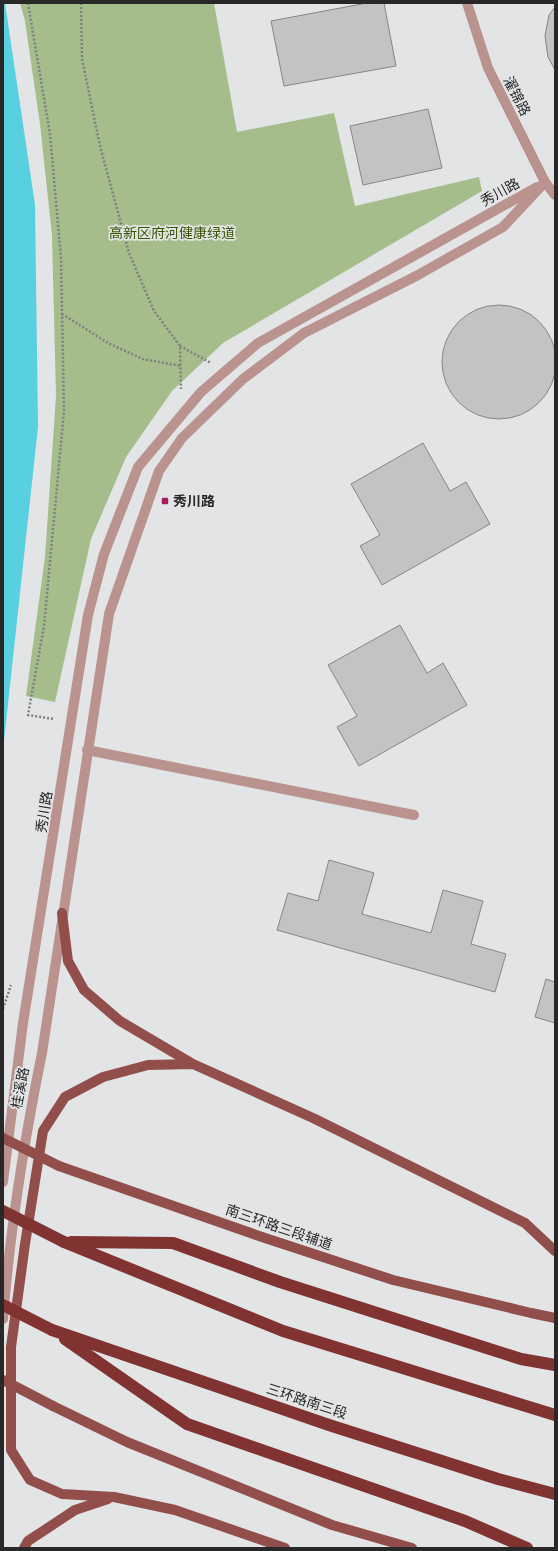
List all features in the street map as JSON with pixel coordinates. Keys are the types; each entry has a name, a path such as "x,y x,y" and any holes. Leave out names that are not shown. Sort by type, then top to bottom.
{"highway":[{"path":"3,1212 64,1242 283,1331 555,1415"},
{"path":"64,1242 173,1243 280,1282 521,1359 555,1365"},
{"path":"3,1305 52,1330 187,1424 465,1522 527,1548"},
{"name":"三环路南三段","path":"52,1330 329,1425 498,1479 555,1494"},
{"path":"538,1410 555,1410"}],"main road":[{"path":"62,913 68,961 84,990 120,1021 193,1064 313,1118 525,1223 555,1251"},
{"path":"193,1064 148,1065 103,1077 64,1097 44,1130 25,1244 11,1347 12,1450 30,1480 62,1494 114,1497 175,1510 286,1548"},
{"name":"南三环路三段辅道","path":"3,1138 59,1166 262,1237 393,1280 531,1314 555,1318"},
{"path":"3,1380 127,1442 325,1522 412,1548"},
{"path":"24,1548 28,1541 75,1510 114,1497"}],"street":[{"name":"濯锦路","path":"467,3 488,68 546,182 555,195"},
{"name":"秀川路","path":"10,1124 23,1023 88,615 104,554 138,467 201,392 258,343 546,182"},
{"name":"秀川路","path":"42,1053 62,913 109,614 159,471 182,438 244,379 304,333 418,275 503,227 546,182"},
{"path":"87,750 414,815"},
{"name":"桂溪路","path":"3,1319 7,1268 27,1124 42,1053"},
{"name":"桂溪路","path":"3,1182 10,1124"}],"path":[{"path":"28,3 50,134 61,258 64,411 44,626 28,715 72,721"},
{"path":"81,3 82,59 100,146 129,253 154,311 180,346 226,371"},
{"path":"62,313 108,343 143,359 181,366"},
{"path":"176,395 181,390 180,346"},
{"path":"3,1009 12,980"}],"green space":[{"name":"高新区府河健康绿道","path":"20,3 214,3 237,132 334,113 355,206 479,177 482,191 223,343 172,391 126,457 91,539 55,702 26,696 45,557 56,396 52,235 40,124 25,21"}],"water":[{"path":"3,3 5,3 35,205 38,427 3,750"}],"building":[{"path":"367,3 384,3 396,66 284,86 271,21"},
{"path":"555,7 555,70 548,57 545,36 549,15"},
{"path":"428,109 442,168 363,185 350,126"},
{"path":"499,305 521,309 539,322 552,340 556,362 552,384 539,402 521,415 499,419 477,415 459,402 446,384 442,362 446,340 459,322 477,309"},
{"path":"423,443 450,491 466,482 490,524 382,585 360,546 380,535 351,484"},
{"path":"400,625 427,673 443,663 467,705 359,766 337,727 357,716 328,665"},
{"path":"329,860 374,873 362,914 431,933 443,890 483,901 471,944 506,954 495,992 277,930 288,893 318,901"},
{"path":"546,979 555,982 555,1023 535,1017"}],"place":[{"name":"秀川路","path":"165,501"}]}
